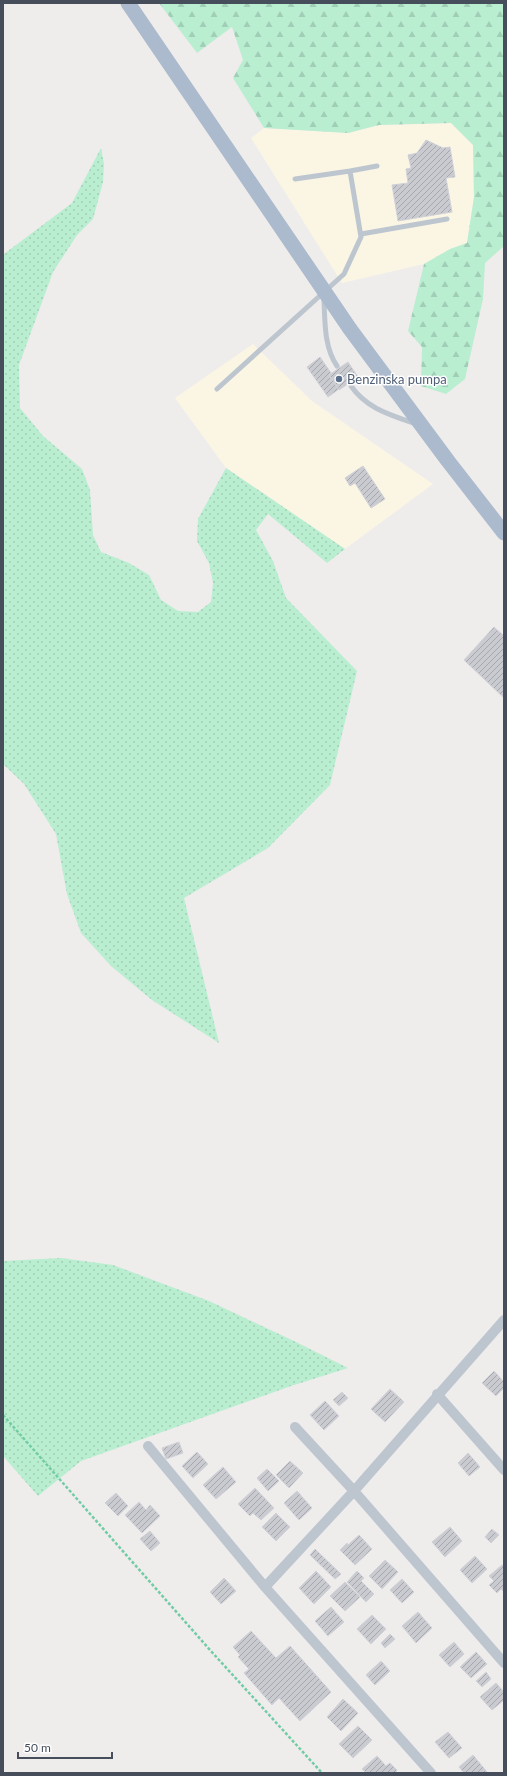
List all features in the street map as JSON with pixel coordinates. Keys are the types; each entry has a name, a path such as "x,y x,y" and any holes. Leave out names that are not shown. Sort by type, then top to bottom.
{"main road":[{"path":"128,3 324,291 422,426 504,533"}],"street":[{"path":"265,1587 354,1490 437,1394 504,1320"},
{"path":"437,1394 504,1470"},
{"path":"295,1428 354,1490 504,1663"},
{"path":"148,1446 265,1587 431,1773"}],"lane":[{"path":"295,179 378,166"},
{"path":"217,389 344,274 361,237 350,171"},
{"path":"361,234 447,219"},
{"path":"324,291 327,340 331,356 337,366"},
{"path":"351,386 358,396 382,412 395,415 422,426"}],"path":[{"path":"3,1415 204,1644 322,1773"}],"shaded area":[{"path":"451,123 473,145 474,197 467,243 450,249 424,264 342,283 251,138 264,128 348,133 379,125"},
{"path":"253,344 312,401 433,484 345,549 226,468 175,398"}],"green space":[{"path":"159,3 504,3 504,246 485,263 483,299 465,379 446,394 421,386 422,347 408,331 424,264 450,249 467,243 474,197 473,145 451,123 379,125 348,133 264,128 233,78 243,60 232,27 197,53"},
{"path":"101,148 104,164 103,182 93,219 77,235 53,272 19,365 20,408 43,436 82,469 90,490 93,535 101,552 129,563 149,575 161,600 178,611 198,612 211,602 213,583 209,563 197,541 198,519 226,468 345,549 327,563 268,514 256,530 273,561 286,598 357,671 330,785 268,848 184,898 219,1043 152,1000 111,966 81,933 67,894 56,834 24,784 3,764 4,254 72,203"},
{"path":"61,1258 113,1265 209,1301 348,1368 291,1386 81,1461 38,1496 3,1456 3,1261"}],"building":[{"path":"426,140 443,148 450,147 455,177 446,178 452,212 398,221 392,185 408,183 406,169 411,168 408,155 417,153"},
{"path":"320,357 331,373 329,375 339,389 328,397 307,367"},
{"path":"348,362 358,377 339,390 329,375"},
{"path":"363,466 385,499 371,508 355,483 350,486 345,478"},
{"path":"494,627 504,636 504,698 464,660"},
{"path":"494,1371 504,1382 504,1388 496,1396 482,1383"},
{"path":"390,1389 404,1402 385,1422 371,1409"},
{"path":"342,1392 348,1398 339,1406 333,1400"},
{"path":"325,1401 339,1416 324,1430 310,1415"},
{"path":"179,1442 183,1453 166,1459 162,1448"},
{"path":"197,1452 208,1464 193,1478 182,1466"},
{"path":"468,1453 480,1467 469,1476 458,1463"},
{"path":"290,1461 303,1473 289,1488 276,1475"},
{"path":"223,1467 236,1482 216,1499 203,1485"},
{"path":"267,1469 279,1481 268,1491 257,1478"},
{"path":"255,1488 274,1508 261,1520 253,1513 250,1516 238,1504"},
{"path":"297,1491 312,1508 299,1520 284,1503"},
{"path":"116,1493 128,1506 118,1516 105,1503"},
{"path":"139,1502 146,1510 150,1505 160,1516 142,1533 125,1515"},
{"path":"276,1513 290,1527 276,1541 262,1527"},
{"path":"450,1527 462,1541 445,1557 432,1542"},
{"path":"492,1529 499,1535 491,1543 485,1537"},
{"path":"150,1531 160,1543 151,1551 140,1539"},
{"path":"359,1535 372,1549 355,1565 340,1550"},
{"path":"315,1549 341,1574 335,1579 310,1555"},
{"path":"475,1556 487,1569 472,1583 460,1570"},
{"path":"385,1560 398,1572 382,1589 369,1576"},
{"path":"502,1565 504,1566 504,1592 501,1589 497,1593 489,1585 494,1581 489,1576"},
{"path":"316,1571 331,1587 314,1604 299,1588"},
{"path":"357,1571 364,1578 361,1581 374,1594 366,1602 347,1582"},
{"path":"224,1578 236,1591 221,1604 210,1592"},
{"path":"402,1579 414,1592 402,1603 390,1590"},
{"path":"345,1582 360,1597 345,1611 330,1596"},
{"path":"331,1607 344,1622 328,1636 315,1621"},
{"path":"418,1612 432,1628 416,1643 402,1626"},
{"path":"372,1615 386,1629 371,1644 357,1629"},
{"path":"251,1631 276,1658 290,1646 331,1692 300,1721 279,1698 272,1705 244,1673 249,1669 238,1657 240,1655 233,1647"},
{"path":"390,1634 395,1639 385,1648 381,1643"},
{"path":"454,1642 464,1654 450,1667 439,1655"},
{"path":"476,1652 487,1664 471,1678 460,1667"},
{"path":"381,1661 390,1671 375,1685 366,1675"},
{"path":"486,1672 491,1679 482,1687 476,1681"},
{"path":"496,1683 504,1692 504,1700 492,1710 480,1697"},
{"path":"343,1699 358,1713 341,1731 327,1717"},
{"path":"358,1726 372,1740 353,1758 339,1744"},
{"path":"448,1732 462,1748 449,1758 435,1742"},
{"path":"473,1755 487,1772 464,1773 459,1767"},
{"path":"377,1756 386,1766 390,1763 397,1770 395,1773 366,1773 362,1769"}],"place":[{"name":"Benzinska pumpa","path":"339,379"}]}
